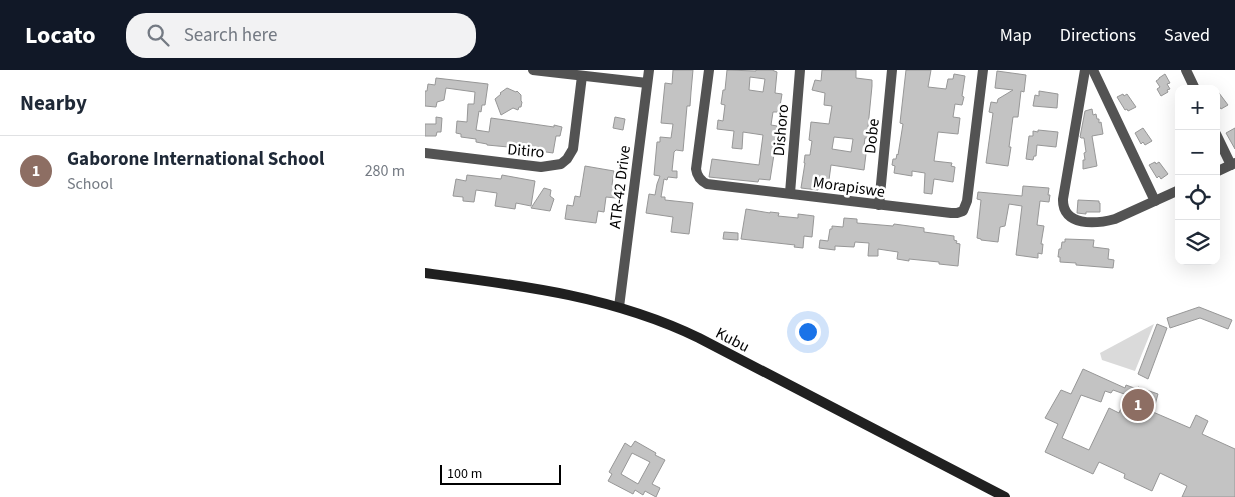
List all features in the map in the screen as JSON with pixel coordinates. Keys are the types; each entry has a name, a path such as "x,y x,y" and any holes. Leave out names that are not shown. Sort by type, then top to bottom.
{"main road":[{"name":"Kubu","path":"425,273 545,289 619,307 668,324 699,338 1005,497"}],"street":[{"path":"533,70 647,83"},
{"name":"ATR-42 Drive","path":"619,307 649,70"},
{"name":"Morapiswe","path":"709,70 696,169 702,182 951,213 963,211 967,201 983,70"},
{"name":"Dishoro","path":"790,193 799,70"},
{"name":"Dobe","path":"879,205 892,70"},
{"path":"1085,70 1063,200 1063,207 1067,215 1076,221 1104,222 1115,219 1175,192"},
{"path":"1093,70 1155,201"},
{"path":"1186,70 1193,85"},
{"name":"Ditiro","path":"425,153 541,168 561,164 567,159 573,149 582,76"},
{"path":"1220,141 1233,164 1220,170"}],"shaded area":[{"path":"1154,324 1135,371 1102,360 1100,353"}],"building":[{"path":"673,70 693,70 690,106 687,106 683,151 676,150 674,152 672,171 677,171 677,178 668,177 667,180 664,179 661,197 665,197 665,200 693,203 689,234 671,232 673,217 646,213 649,194 655,195 660,176 654,175 657,142 660,142 660,137 671,138 673,124 661,123 665,83 672,84"},
{"path":"727,70 772,70 777,72 775,93 782,94 779,112 773,112 771,125 777,126 770,180 759,179 758,182 709,177 712,159 759,165 763,135 743,132 742,149 732,148 734,131 717,129 718,120 723,121 725,105 721,104 723,90 725,90","holes":["750,77 765,79 763,92 749,90"]},
{"path":"822,70 856,70 856,78 872,80 872,86 868,127 870,127 868,138 865,138 863,153 866,154 864,170 831,165 829,180 820,179 818,190 801,188 805,155 810,155 812,141 809,140 811,122 829,124 832,106 824,105 825,93 812,90 815,80 821,81","holes":["834,137 853,139 851,152 832,149"]},
{"path":"906,70 931,70 928,87 946,89 948,79 953,79 954,74 965,76 962,105 955,104 953,117 960,118 958,134 938,132 934,161 952,163 951,166 955,167 953,182 934,179 932,194 924,193 925,173 912,171 912,176 894,173 895,166 892,165 893,159 896,159 898,155 903,124 900,123"},
{"path":"997,71 1026,75 1024,92 1021,91 1018,117 1013,117 1008,166 986,163 993,113 989,112 991,102 997,103 998,99 1013,90 995,88"},
{"path":"1165,74 1170,83 1167,84 1170,89 1161,96 1157,89 1160,87 1156,81"},
{"path":"436,78 488,84 485,105 482,105 481,112 479,111 476,130 489,132 491,118 562,127 560,136 556,136 553,153 487,145 476,142 476,139 461,137 461,134 456,133 457,121 467,122 468,104 474,104 475,92 446,88 444,100 437,102 436,107 425,106 425,91 427,91 428,84 435,85"},
{"path":"507,88 517,91 521,95 521,107 518,110 513,108 501,115 495,99"},
{"path":"1039,91 1058,94 1057,108 1033,106 1035,95 1039,96"},
{"path":"1123,94 1124,96 1127,94 1136,107 1128,111 1127,109 1125,110 1117,97"},
{"path":"1220,94 1228,105 1221,109 1220,108"},
{"path":"1092,109 1093,115 1096,114 1099,123 1101,122 1103,134 1092,136 1097,166 1083,169 1084,153 1086,152 1084,138 1080,137 1085,111"},
{"path":"436,117 442,118 441,132 437,132 436,136 425,136 425,124 436,124"},
{"path":"615,117 625,119 623,130 613,128"},
{"path":"1143,128 1152,141 1145,145 1143,142 1141,144 1135,133"},
{"path":"1235,128 1235,149 1226,133"},
{"path":"1038,130 1058,132 1056,147 1037,145 1036,156 1034,156 1033,160 1026,159 1029,136 1033,136 1033,131 1038,132"},
{"path":"1155,162 1156,164 1159,162 1168,174 1161,179 1159,176 1157,178 1149,165"},
{"path":"585,166 614,171 612,185 618,186 616,198 606,197 604,212 598,211 596,223 565,219 567,205 573,206 575,196 580,197"},
{"path":"467,175 501,179 502,175 535,181 531,206 516,203 515,209 495,206 497,193 476,190 474,202 463,201 463,197 453,196 456,179 466,181"},
{"path":"1023,186 1049,188 1049,202 1040,201 1037,225 1044,226 1041,244 1043,244 1042,254 1038,253 1038,258 1016,255 1022,206 1009,204 1005,226 1000,227 998,242 977,238 981,200 977,199 978,192 1022,196"},
{"path":"544,188 551,190 550,196 554,199 550,211 531,208"},
{"path":"1078,200 1099,201 1100,212 1077,213"},
{"path":"746,209 779,213 778,216 798,218 798,214 814,216 812,237 804,236 803,248 794,247 795,245 741,239"},
{"path":"844,218 857,219 857,223 893,226 894,224 924,228 924,232 954,236 954,240 957,241 956,243 960,244 958,266 939,264 939,262 897,259 898,252 878,249 878,256 868,256 869,243 855,242 854,247 835,246 835,250 819,248 820,240 828,241 832,226 843,227"},
{"path":"724,232 738,233 738,240 723,239"},
{"path":"1065,239 1094,240 1093,247 1109,249 1108,259 1114,260 1113,268 1060,262 1060,257 1058,257 1059,249 1061,249 1062,242 1065,242"},
{"path":"1199,307 1232,320 1228,329 1200,318 1170,328 1167,318"},
{"path":"1157,324 1167,328 1148,379 1138,374"},
{"path":"1083,369 1125,388 1126,385 1137,389 1138,387 1158,394 1153,412 1190,428 1196,415 1208,421 1202,434 1235,449 1235,497 1182,497 1187,486 1160,473 1152,491 1124,478 1125,474 1099,462 1093,474 1045,452 1058,424 1045,418 1061,390 1071,394","holes":["1113,390 1127,395 1119,413 1109,408 1089,450 1062,438 1081,395 1101,402 1105,391 1111,393"]},
{"path":"635,441 665,460 652,484 660,488 656,497 645,491 643,495 635,490 633,494 608,481 612,474 609,472 625,443 631,447","holes":["632,453 650,462 638,484 621,474"]}],"place":[{"name":"Gaborone International School","path":"1138,405"}]}
